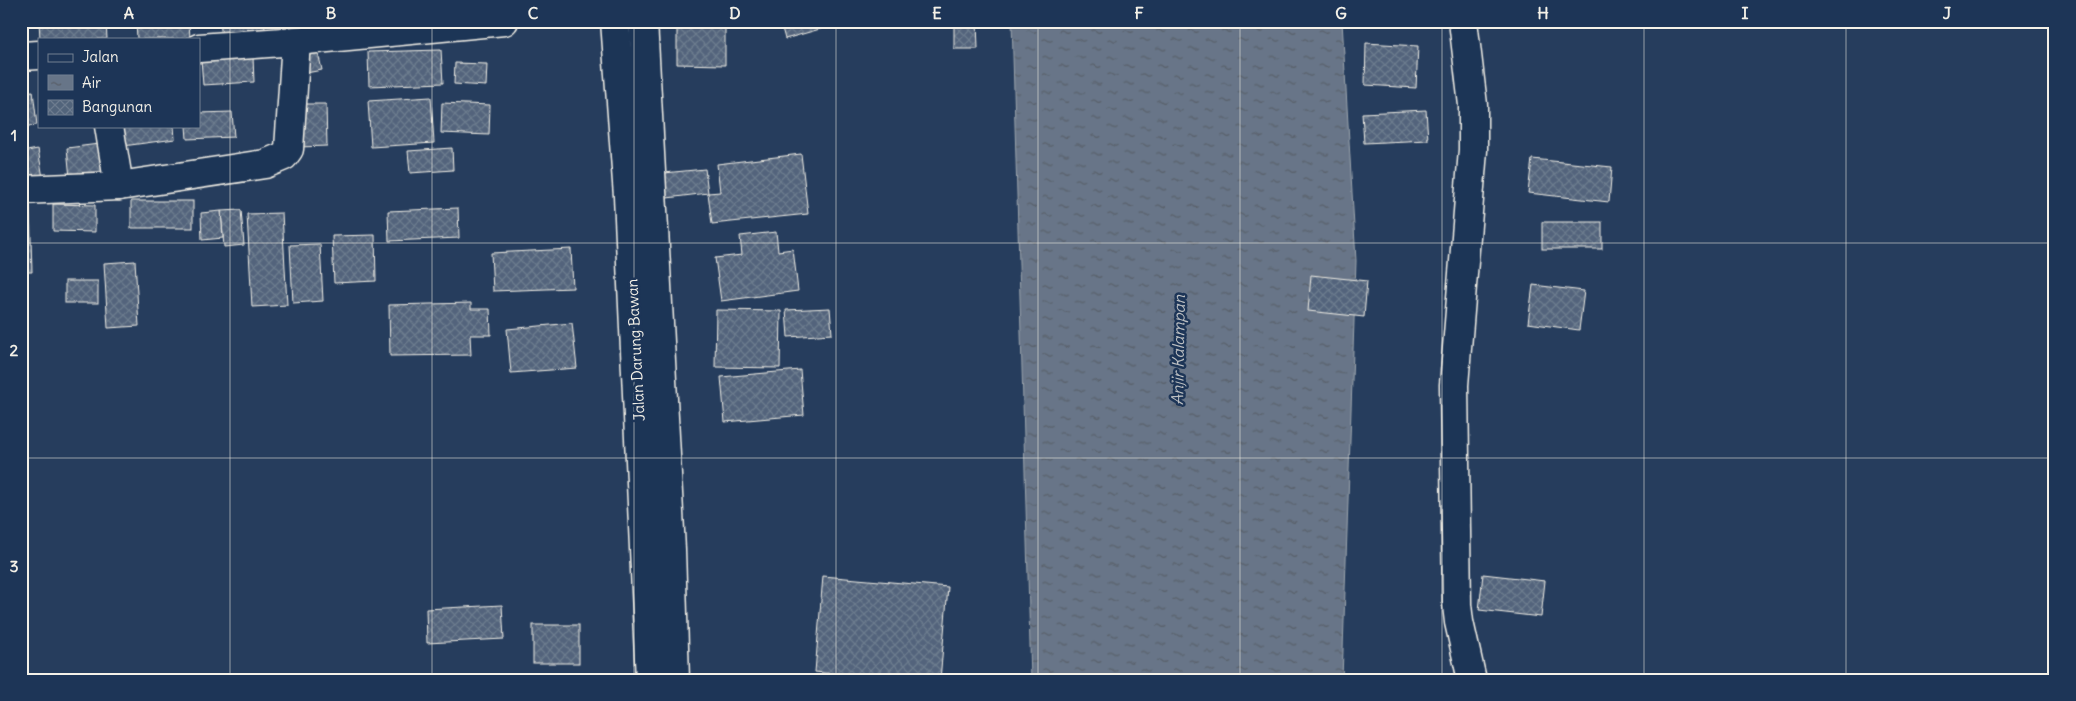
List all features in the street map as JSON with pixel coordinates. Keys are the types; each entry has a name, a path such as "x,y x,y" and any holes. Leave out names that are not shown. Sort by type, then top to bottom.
{"street":[{"path":"200,48 296,41 504,21"},
{"name":"Jalan Darung Bawan","path":"615,21 628,196 650,680"},
{"name":"Jalan Darung Bawan","path":"643,21 671,550 675,680"},
{"path":"1463,21 1473,105 1473,150 1454,405 1459,622 1472,680"},
{"path":"21,190 119,186 266,164 284,156 289,149 296,41"},
{"path":"21,56 38,56"},
{"path":"109,128 119,186"}],"water":[{"name":"Anjir Kalampan","path":"1012,21 1342,21 1356,261 1342,680 1031,680"}],"building":[{"path":"39,21 106,21 107,38 40,38"},
{"path":"136,21 189,21 190,38 137,38"},
{"path":"264,21 266,36 223,43 220,23"},
{"path":"677,21 725,21 725,65 677,64"},
{"path":"780,21 848,21 785,39"},
{"path":"954,21 977,21 978,49 954,49"},
{"path":"1366,43 1418,46 1416,88 1365,85"},
{"path":"317,48 322,70 301,74 297,52"},
{"path":"441,50 443,83 369,86 368,52"},
{"path":"253,57 254,82 203,85 201,59"},
{"path":"455,63 487,64 486,86 454,84"},
{"path":"33,91 37,125 21,127 21,92"},
{"path":"431,97 434,143 371,147 368,101"},
{"path":"442,103 490,105 489,135 441,133"},
{"path":"298,104 326,104 327,146 299,147"},
{"path":"1426,110 1428,140 1364,143 1362,113"},
{"path":"232,112 234,137 187,139 186,128 200,128 200,113"},
{"path":"120,128 174,128 175,139 123,146"},
{"path":"107,143 111,172 70,178 67,148"},
{"path":"452,148 453,170 410,173 408,151"},
{"path":"38,149 43,178 24,181 21,152"},
{"path":"801,154 808,214 712,224 708,193 720,192 717,164"},
{"path":"1532,159 1612,167 1609,202 1528,193"},
{"path":"705,169 708,193 667,198 664,173"},
{"path":"131,201 193,201 193,228 131,228"},
{"path":"53,204 95,205 95,232 53,231"},
{"path":"21,206 30,206 32,272 21,272"},
{"path":"458,208 459,238 389,241 388,211"},
{"path":"241,210 244,245 224,247 221,211"},
{"path":"221,211 223,238 202,240 201,213"},
{"path":"282,213 287,305 252,307 247,214"},
{"path":"1542,222 1602,222 1602,249 1542,249"},
{"path":"776,232 778,251 793,249 798,291 721,301 715,258 742,255 740,236"},
{"path":"375,235 376,281 334,283 332,236"},
{"path":"320,244 323,301 293,303 290,245"},
{"path":"571,249 573,288 493,291 491,253"},
{"path":"135,261 139,326 108,328 104,263"},
{"path":"1311,275 1367,281 1364,317 1308,311"},
{"path":"65,281 98,281 98,303 65,303"},
{"path":"1533,285 1584,291 1579,330 1528,323"},
{"path":"471,303 471,309 490,309 491,335 470,335 471,355 390,356 389,305"},
{"path":"830,308 832,334 788,337 786,310"},
{"path":"716,310 781,311 780,368 715,367"},
{"path":"572,323 577,368 511,373 507,329"},
{"path":"800,370 804,415 725,422 721,377"},
{"path":"1483,574 1545,581 1541,617 1479,610"},
{"path":"823,576 948,587 940,680 892,680 815,672"},
{"path":"502,605 504,639 427,643 426,609"},
{"path":"533,625 579,625 579,663 533,663"}]}
